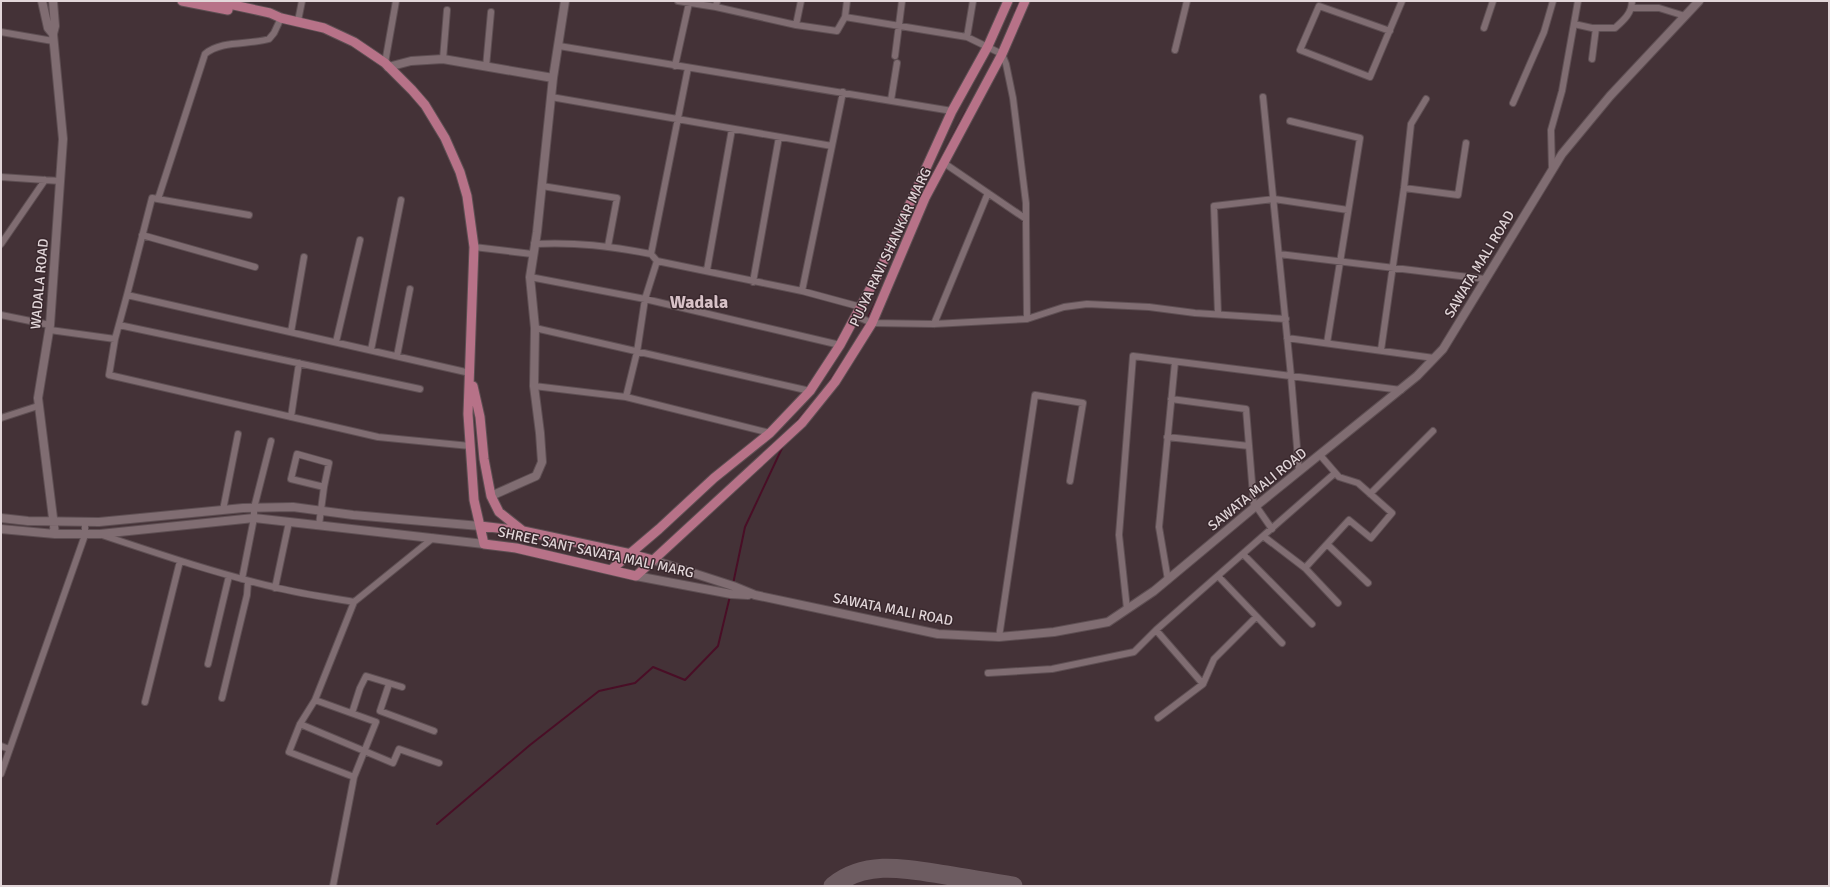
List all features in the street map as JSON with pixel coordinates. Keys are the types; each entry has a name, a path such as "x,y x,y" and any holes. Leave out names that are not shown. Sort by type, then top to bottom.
{"main road":[{"name":"SHREE SANT SAVATA MALI MARG","path":"182,1 269,18 281,18 298,21 334,32 354,42 387,65 425,105 445,138 460,172 467,196 474,247 468,414 474,500 484,544 516,548 612,569 636,576"},
{"name":"SHREE SANT SAVATA MALI MARG","path":"215,1 248,5 281,18"},
{"path":"612,569 631,554 714,478 770,433 810,391 840,346 878,276 952,111 988,46 1008,1"},
{"name":"PUJYA RAVI SHANKAR MARG","path":"636,576 802,423 835,382 872,323 918,214 1002,54 1025,1"},
{"name":"SHREE SANT SAVATA MALI MARG","path":"470,373 480,417 484,459 491,496 499,512 523,531 653,560"},
{"path":"480,526 523,531"}],"street":[{"name":"WADALA ROAD","path":"42,1 48,28 53,38"},
{"name":"WADALA ROAD","path":"53,1 55,26 53,38 62,129 50,328 38,388 38,406 55,534"},
{"path":"298,21 302,1"},
{"path":"396,1 387,65 411,61 443,59 553,78"},
{"path":"491,496 536,476 542,462 534,386 535,328 530,277 542,186 553,78 565,1"},
{"path":"678,1 716,4 796,25 837,31 845,17 847,1"},
{"path":"796,25 801,1"},
{"path":"895,56 902,1"},
{"path":"967,37 973,1"},
{"path":"1175,50 1187,1"},
{"path":"1390,31 1319,6 1300,50 1370,77 1390,31 1402,1"},
{"path":"1484,28 1493,1"},
{"path":"1513,103 1544,32 1553,1"},
{"path":"1552,170 1552,130 1562,91 1578,1"},
{"path":"1574,24 1596,28 1615,28 1626,18 1631,8 1632,1"},
{"name":"SAWATA MALI ROAD","path":"653,560 733,586 755,595 938,634 999,637 1054,632 1108,622 1168,580 1255,506 1417,376 1442,349 1562,154 1610,96 1699,1"},
{"path":"675,66 689,3"},
{"path":"1631,8 1659,8 1685,16"},
{"path":"443,59 447,10"},
{"path":"486,67 491,12"},
{"path":"845,17 967,37 1002,54 1006,64 1013,98 1026,203 1027,319"},
{"path":"158,199 205,54 209,51 232,44 269,39 274,33 281,18"},
{"path":"1592,59 1596,28"},
{"path":"1,32 53,38"},
{"path":"559,46 952,111"},
{"path":"891,100 897,63"},
{"path":"651,254 688,68"},
{"path":"802,291 843,92"},
{"path":"551,97 832,146"},
{"path":"1263,97 1286,319 1299,471"},
{"path":"1381,350 1404,188 1411,124 1426,99"},
{"path":"1290,122 1360,138 1327,343"},
{"path":"707,270 732,129"},
{"path":"753,282 780,137"},
{"path":"1404,188 1458,195 1466,143"},
{"path":"944,163 1026,219"},
{"path":"1,177 60,181"},
{"path":"1,244 45,180"},
{"path":"542,186 617,198 608,246"},
{"path":"934,324 988,194"},
{"path":"249,215 152,198 115,339 109,376 378,437 470,446"},
{"path":"1218,314 1214,206 1274,199 1348,210"},
{"path":"371,350 401,200"},
{"path":"142,235 255,267"},
{"path":"336,342 360,240"},
{"path":"534,244 580,243 608,246 651,254 657,261 701,271 707,270 753,282 802,291 861,307"},
{"path":"474,247 532,254"},
{"path":"1279,254 1485,279"},
{"path":"291,332 304,256"},
{"path":"626,398 637,352 645,299 657,261"},
{"path":"530,277 645,299 840,346"},
{"path":"396,356 410,289"},
{"path":"127,295 470,373"},
{"path":"856,316 872,323 934,324 1027,319 1064,307 1087,304 1149,307 1286,319"},
{"path":"1,315 50,328 115,339"},
{"path":"119,325 420,389"},
{"path":"535,328 810,391"},
{"path":"1287,338 1434,358"},
{"path":"1127,609 1119,535 1133,356 1401,390"},
{"path":"1168,580 1159,527 1175,362"},
{"path":"291,417 300,363"},
{"path":"534,386 626,398 770,433"},
{"path":"999,637 1035,395 1083,403 1070,481"},
{"path":"1171,399 1246,409 1255,506 1272,529"},
{"path":"1,418 38,406"},
{"path":"1370,494 1433,431"},
{"path":"223,510 238,434"},
{"path":"1167,437 1249,446"},
{"path":"222,698 247,595 245,580 254,518 254,508 271,441"},
{"path":"319,525 320,511 329,463 297,454 291,480 324,487"},
{"path":"1305,568 1328,545 1349,520 1371,538 1392,513 1358,483 1339,477 1320,455"},
{"path":"988,673 1052,669 1134,652 1156,630 1335,473"},
{"path":"1,518 53,522 85,522 223,510 293,507 320,511 480,526"},
{"path":"1,529 85,535 254,518 484,544"},
{"path":"1,773 85,535 85,522"},
{"path":"276,588 288,522"},
{"path":"100,534 180,562 229,576 276,588 354,602"},
{"path":"1263,536 1305,568 1338,603"},
{"path":"354,777 289,752 300,724 315,700 354,602 433,538"},
{"path":"1328,545 1368,583"},
{"path":"1243,554 1312,624"},
{"path":"145,702 180,562"},
{"path":"208,664 229,576"},
{"name":"SHREE SANT SAVATA MALI MARG","path":"636,576 731,594 755,595"},
{"path":"1218,576 1282,643"},
{"path":"1158,718 1203,684 1214,659 1256,617"},
{"path":"1156,630 1203,684"},
{"path":"352,713 360,688 366,676 402,687"},
{"path":"390,684 380,711 434,731"},
{"path":"315,700 376,722 354,777 333,886"},
{"path":"300,724 393,763 399,748 438,763"},
{"path":"1,746 9,750"}],"waterway":[{"path":"1015,12 1020,1"},
{"path":"928,183 966,111"},
{"path":"862,331 877,299"},
{"path":"827,385 845,358"},
{"path":"794,425 809,407"},
{"path":"733,584 745,527 783,446"},
{"path":"437,824 530,745 599,691 635,683 653,667 685,680 718,646 730,596"}],"taxiway":[{"path":"833,886 859,872 888,868 917,870 1013,886"}],"district":[{"name":"Wadala","path":"699,302"}]}
